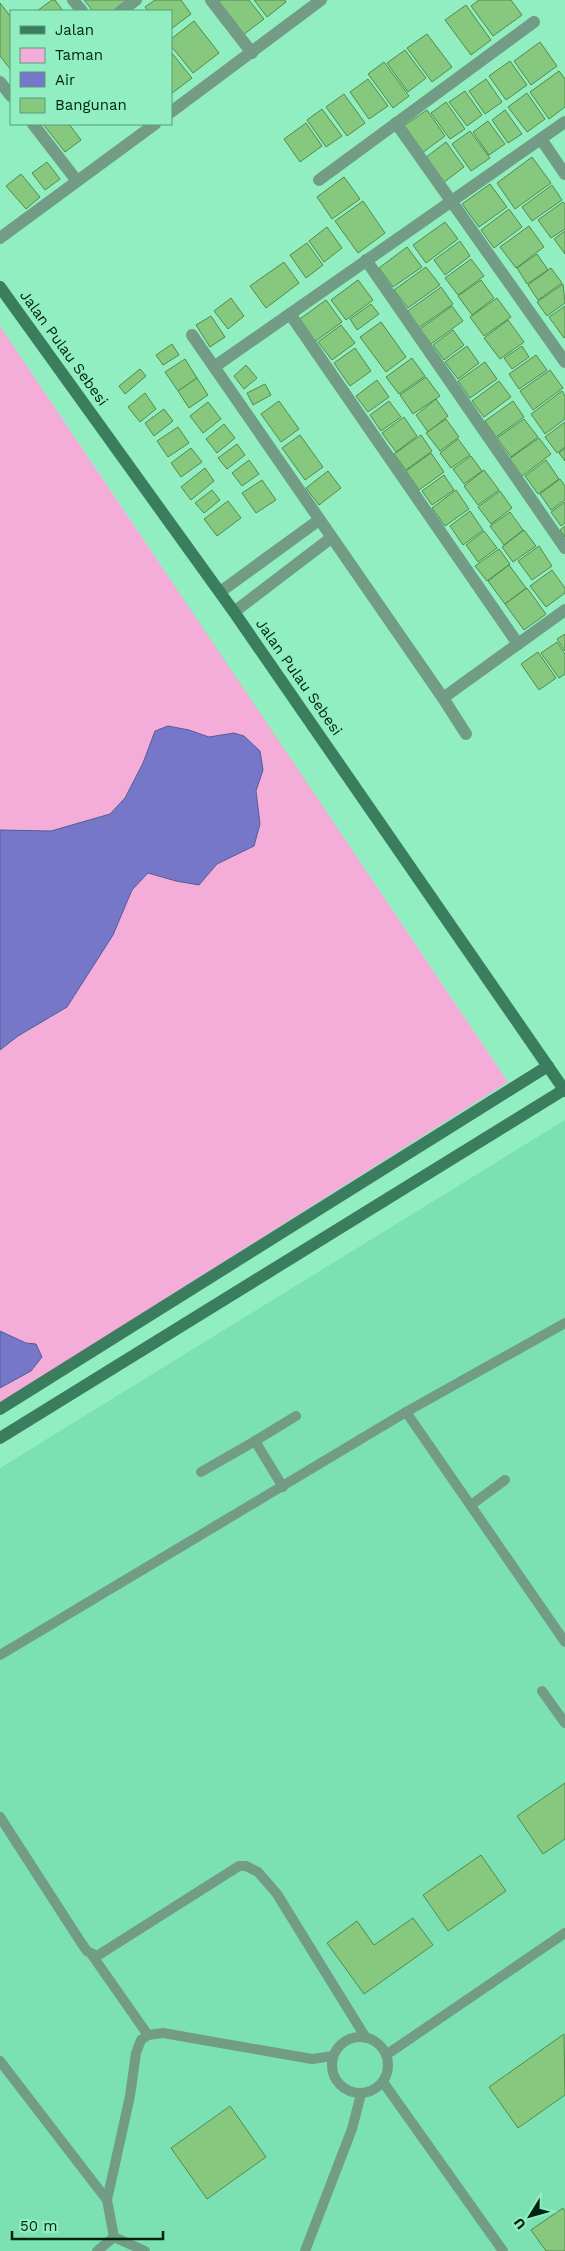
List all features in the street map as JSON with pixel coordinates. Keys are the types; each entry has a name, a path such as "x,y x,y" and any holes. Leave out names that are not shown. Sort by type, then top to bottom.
{"street":[{"path":"73,0 81,10"},
{"path":"122,10 136,0"},
{"path":"211,0 252,53"},
{"path":"172,111 321,0"},
{"path":"319,180 534,22"},
{"path":"0,82 10,95"},
{"path":"214,367 565,122"},
{"path":"396,123 565,362"},
{"path":"34,125 77,181"},
{"path":"0,238 154,125"},
{"path":"541,139 565,174"},
{"path":"366,260 565,548"},
{"name":"Jalan Pulau Sebesi","path":"0,287 220,592 565,1090"},
{"path":"290,314 518,644"},
{"path":"192,335 466,734"},
{"path":"220,592 319,520"},
{"path":"234,612 331,538"},
{"path":"443,698 565,610"},
{"path":"0,1409 548,1066"},
{"path":"0,1438 565,1090"}],"lane":[{"path":"0,1655 406,1412 565,1323"},
{"path":"406,1412 565,1642"},
{"path":"201,1472 255,1442 296,1416"},
{"path":"255,1442 283,1487"},
{"path":"470,1505 505,1480"},
{"path":"542,1691 565,1723"},
{"path":"0,1817 82,1944 92,1955 148,2035"},
{"path":"92,1955 102,1954 234,1869 246,1866 258,1872 278,1894 366,2038 380,2046 386,2055 388,2064 382,2082 377,2088 361,2094 346,2090 337,2081 332,2066 333,2056 337,2048 345,2041 354,2038 366,2038"},
{"path":"386,2055 565,1933"},
{"path":"114,2237 107,2200 130,2096 136,2053 141,2040 148,2035 163,2033 312,2059 333,2056"},
{"path":"0,2061 107,2200"},
{"path":"382,2082 503,2251"},
{"path":"305,2251 352,2129 361,2094"},
{"path":"97,2251 114,2237"},
{"path":"114,2237 145,2251"}],"shaded area":[{"path":"565,1120 565,2251 0,2251 0,1468"}],"green space":[{"path":"0,326 508,1082 0,1403"}],"water":[{"path":"168,726 189,730 209,737 234,733 244,736 260,751 263,770 256,791 260,824 254,846 217,864 199,885 148,873 132,890 113,935 67,1007 18,1036 0,1050 0,830 51,831 110,814 125,798 143,763 155,731"},
{"path":"0,1331 26,1343 36,1344 42,1357 31,1371 0,1388"}],"building":[{"path":"52,0 55,0 62,10 38,10"},
{"path":"84,0 126,0 114,10 92,10"},
{"path":"155,0 181,0 191,14 172,28 172,10 147,10 145,7"},
{"path":"220,0 249,0 264,19 243,35 218,2"},
{"path":"254,0 285,0 286,2 267,17"},
{"path":"479,0 511,0 522,15 493,36 471,6"},
{"path":"0,3 10,16 10,69 0,56"},
{"path":"466,5 491,40 471,55 445,20"},
{"path":"194,21 219,53 193,73 172,47 172,38"},
{"path":"427,34 452,67 432,82 407,48"},
{"path":"540,42 557,66 531,85 514,61"},
{"path":"405,50 426,78 408,92 387,63"},
{"path":"172,53 192,78 172,93"},
{"path":"510,61 527,85 506,100 489,76"},
{"path":"384,62 409,96 393,108 368,74"},
{"path":"559,71 565,79 565,107 549,119 530,92"},
{"path":"368,79 388,106 369,119 350,92"},
{"path":"486,79 502,102 485,114 469,91"},
{"path":"465,91 482,115 467,126 449,102"},
{"path":"527,93 545,119 527,132 508,107"},
{"path":"344,94 365,123 347,136 326,107"},
{"path":"446,102 465,129 450,139 431,113"},
{"path":"322,109 342,136 326,147 307,120"},
{"path":"427,110 445,136 422,153 403,126"},
{"path":"505,110 522,134 508,143 492,120"},
{"path":"488,121 505,144 489,155 473,132"},
{"path":"306,123 322,146 300,162 284,139"},
{"path":"44,125 70,125 81,140 65,152"},
{"path":"470,131 490,158 471,171 452,144"},
{"path":"446,142 464,167 443,183 425,158"},
{"path":"532,157 551,183 515,209 497,183"},
{"path":"47,162 60,179 45,190 32,173"},
{"path":"21,174 40,197 26,209 6,186"},
{"path":"344,177 360,199 332,219 317,197"},
{"path":"490,184 507,207 479,227 462,204"},
{"path":"552,185 562,200 532,221 522,207"},
{"path":"363,201 385,233 358,253 335,221"},
{"path":"563,202 565,204 565,229 551,238 538,220"},
{"path":"509,209 522,227 494,248 481,230"},
{"path":"445,222 458,239 426,263 413,245"},
{"path":"529,226 544,247 516,268 500,247"},
{"path":"327,227 342,248 324,262 309,241"},
{"path":"565,231 565,254 554,239"},
{"path":"460,241 470,256 445,275 434,260"},
{"path":"307,243 323,265 306,278 290,255"},
{"path":"407,247 422,267 393,287 379,268"},
{"path":"537,254 548,270 527,284 517,268"},
{"path":"471,259 484,276 458,295 445,278"},
{"path":"284,262 299,283 266,308 250,286"},
{"path":"426,267 440,285 408,308 394,290"},
{"path":"551,268 562,283 538,300 528,285"},
{"path":"358,280 373,300 346,320 331,300"},
{"path":"481,280 494,298 472,315 458,296"},
{"path":"563,284 565,303 547,316 537,302"},
{"path":"441,287 453,304 417,329 405,313"},
{"path":"231,298 244,316 228,329 214,311"},
{"path":"497,298 511,317 484,336 470,317"},
{"path":"326,300 342,322 313,343 297,321"},
{"path":"371,304 379,314 357,330 350,319"},
{"path":"452,306 463,321 431,344 420,329"},
{"path":"565,306 565,337 564,338 549,317"},
{"path":"211,316 225,337 210,347 196,325"},
{"path":"508,320 524,342 500,359 484,338"},
{"path":"381,322 406,357 386,372 360,337"},
{"path":"341,325 355,343 332,360 318,342"},
{"path":"453,330 464,345 444,360 433,345"},
{"path":"172,344 179,355 163,365 156,355"},
{"path":"467,346 479,363 458,379 445,362"},
{"path":"522,346 529,357 512,369 504,358"},
{"path":"355,348 371,371 350,386 334,363"},
{"path":"536,355 547,370 519,389 509,374"},
{"path":"412,358 425,376 399,394 386,377"},
{"path":"185,359 197,378 178,391 165,372"},
{"path":"485,362 497,379 470,398 458,381"},
{"path":"246,365 257,378 244,389 234,376"},
{"path":"140,369 146,376 125,394 119,386"},
{"path":"550,370 563,388 533,410 520,391"},
{"path":"426,377 440,396 413,414 400,395"},
{"path":"197,378 208,395 189,408 178,391"},
{"path":"377,380 389,397 368,412 356,396"},
{"path":"499,381 511,397 484,417 472,401"},
{"path":"265,384 271,395 253,405 247,393"},
{"path":"562,391 565,396 565,419 545,434 531,414"},
{"path":"145,393 156,409 140,422 128,407"},
{"path":"436,399 448,416 428,432 416,415"},
{"path":"279,401 299,429 281,442 261,414"},
{"path":"389,401 401,417 381,431 370,415"},
{"path":"513,401 524,417 496,437 485,421"},
{"path":"208,402 221,419 203,433 190,416"},
{"path":"164,409 173,421 154,436 145,423"},
{"path":"404,417 417,436 396,452 382,433"},
{"path":"446,419 459,437 440,451 426,433"},
{"path":"524,419 538,437 511,457 497,438"},
{"path":"565,422 565,447 557,453 545,437"},
{"path":"224,424 235,438 217,453 206,439"},
{"path":"178,427 189,443 168,457 157,441"},
{"path":"300,435 323,467 305,480 282,448"},
{"path":"421,435 432,451 406,470 394,454"},
{"path":"539,438 551,454 521,477 509,459"},
{"path":"458,439 470,455 451,468 440,453"},
{"path":"237,444 245,455 227,469 218,458"},
{"path":"191,448 202,462 181,477 171,463"},
{"path":"565,448 565,461 559,453"},
{"path":"431,453 444,472 419,490 406,471"},
{"path":"471,456 482,471 464,484 453,469"},
{"path":"249,460 259,474 242,486 232,473"},
{"path":"546,460 559,479 538,494 525,476"},
{"path":"205,468 214,481 191,500 181,487"},
{"path":"484,470 499,490 478,505 464,486"},
{"path":"328,471 341,488 319,505 306,488"},
{"path":"444,475 454,490 432,505 422,491"},
{"path":"560,479 565,486 565,500 551,510 540,494"},
{"path":"262,480 276,500 256,513 242,493"},
{"path":"212,490 220,500 204,513 195,503"},
{"path":"456,490 469,509 445,526 432,508"},
{"path":"500,491 512,508 491,524 478,507"},
{"path":"228,501 241,518 217,536 204,519"},
{"path":"565,502 565,523 561,526 551,512"},
{"path":"470,511 483,530 463,545 450,526"},
{"path":"510,512 523,530 504,545 490,526"},
{"path":"565,526 565,537 560,530"},
{"path":"524,530 536,546 513,562 502,547"},
{"path":"484,531 497,548 478,562 466,545"},
{"path":"539,546 552,566 532,580 518,561"},
{"path":"499,549 510,564 487,581 475,566"},
{"path":"509,565 526,588 505,604 488,581"},
{"path":"552,570 565,588 565,593 546,607 530,586"},
{"path":"527,588 546,614 524,630 505,604"},
{"path":"565,634 565,651 557,639"},
{"path":"557,642 565,654 565,674 559,678 541,653"},
{"path":"538,652 556,678 539,690 521,664"},
{"path":"565,1783 565,1839 543,1854 517,1816"},
{"path":"481,1855 506,1891 448,1931 423,1895"},
{"path":"413,1918 433,1945 364,1994 327,1943 357,1921 374,1945"},
{"path":"564,2034 565,2095 518,2128 489,2087"},
{"path":"230,2106 266,2157 207,2199 171,2148"},
{"path":"563,2208 565,2212 565,2251 546,2251 531,2230"}]}
